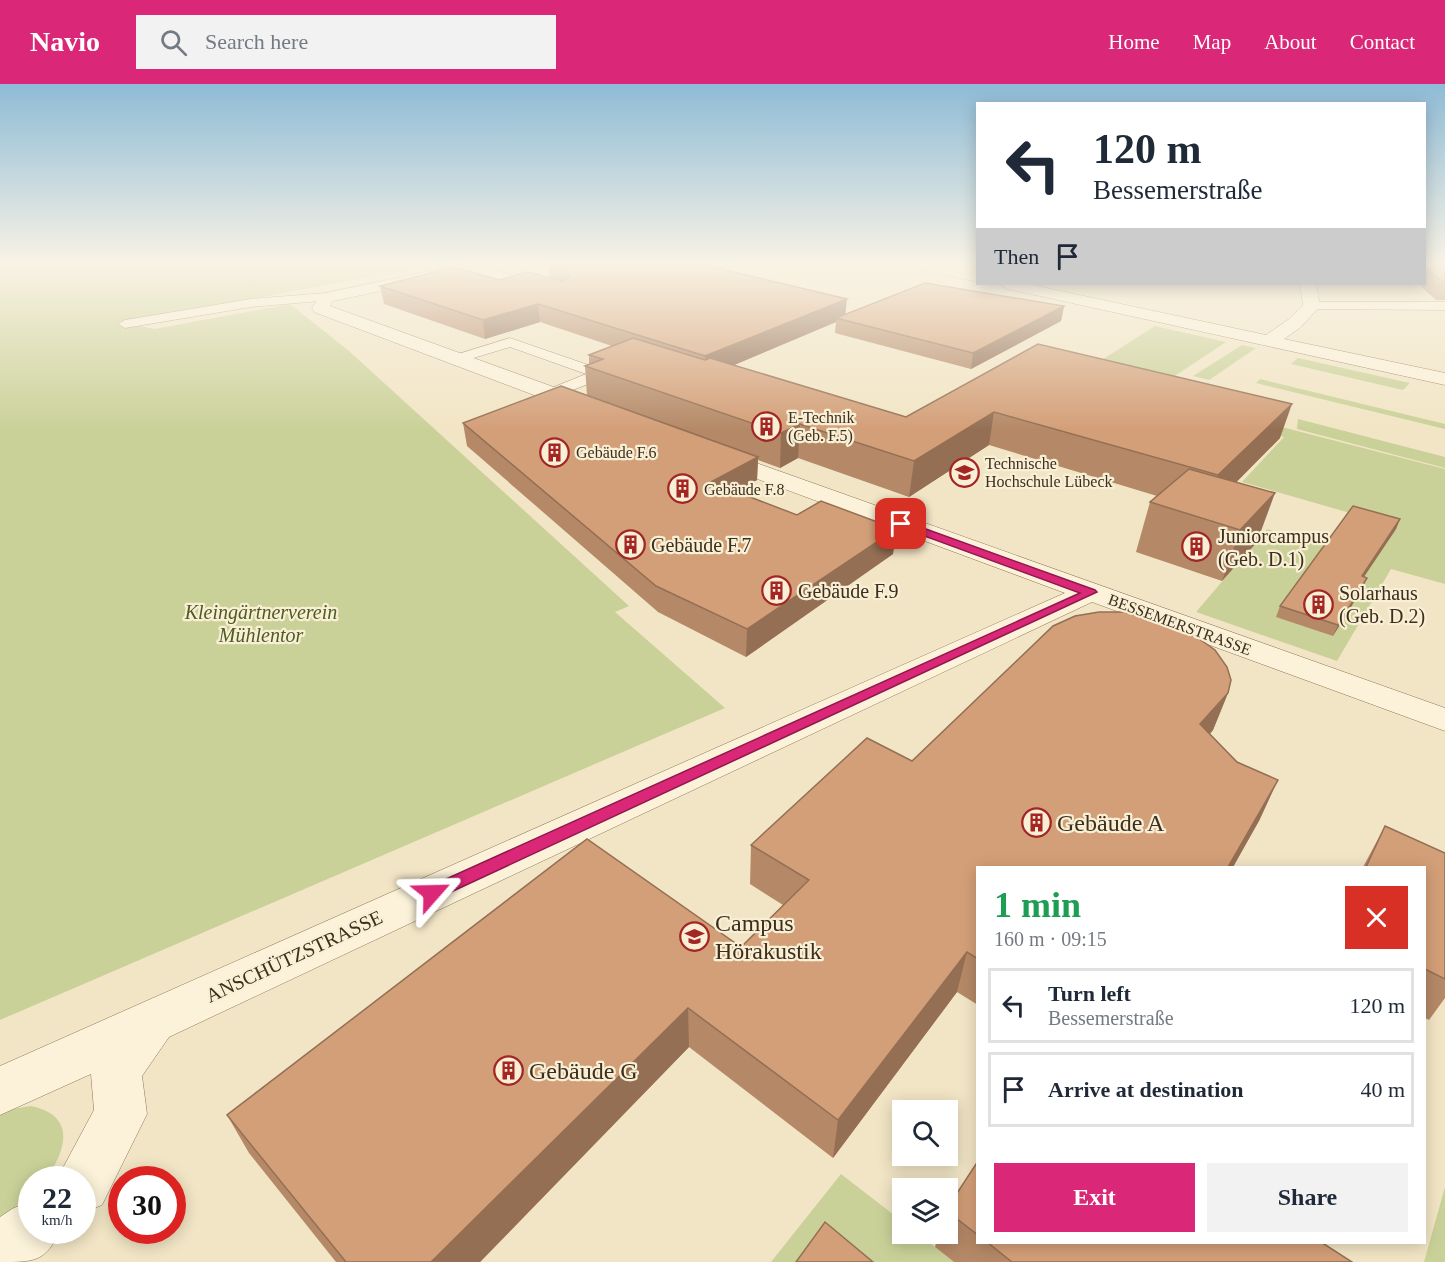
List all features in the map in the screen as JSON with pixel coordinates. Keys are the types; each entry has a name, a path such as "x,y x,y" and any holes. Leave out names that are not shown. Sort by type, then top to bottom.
{"street":[{"path":"352,320 606,414"},
{"path":"1176,320 1445,379"},
{"path":"1270,340 1297,320"},
{"name":"BESSEMERSTRASSE","path":"695,447 1445,720"},
{"name":"ANSCHÜTZSTRASSE","path":"0,1091 1091,592"},
{"name":"ANSCHÜTZSTRASSE","path":"92,1166 121,1114 116,1071 152,1022"},
{"path":"0,1252 18,1239"}],"lane":[{"path":"125,324 147,320"},
{"path":"458,359 510,342 599,374"},
{"path":"550,394 634,361"}],"green space":[{"name":"Kleingärtnerverein Mühlentor","path":"0,320 138,320 132,321 134,325 155,329 204,320 310,320 349,351 629,606 615,612 725,708 0,1020"},
{"path":"1155,326 1226,342 1149,393 1445,469 1445,584 1391,569 1337,661 1196,612 1267,529 1374,561 1392,525 1242,482 1284,437 1067,382"},
{"path":"1242,345 1256,348 1209,380 1193,376"},
{"path":"1298,358 1410,383 1403,390 1291,364"},
{"path":"1260,379 1445,424 1445,429 1256,383"},
{"path":"1298,419 1445,457 1445,468 1297,429"},
{"path":"31,1106 45,1110 61,1125 63,1145 54,1166 18,1166 18,1205 0,1218 0,1111"},
{"path":"841,1174 892,1213 892,1244 931,1244 954,1262 771,1262"},
{"path":"1445,1187 1445,1262 1424,1262"}],"building":[{"path":"589,320 795,320 705,356"},
{"path":"844,320 1037,320 973,353"},
{"path":"633,338 705,360 710,358 906,417 1038,344 1292,404 1218,475 994,412 914,461 800,424 781,433 585,366 603,359 589,355"},
{"path":"561,386 758,457 711,482 797,515 821,501 896,529 747,629 656,586 463,423"},
{"path":"1189,469 1275,493 1240,530 1150,502"},
{"path":"1353,506 1400,519 1362,576 1367,578 1338,625 1280,606"},
{"path":"1099,612 1124,612 1149,617 1188,631 1215,650 1227,667 1231,680 1228,693 1200,724 1237,762 1278,780 1229,866 976,866 976,958 967,952 838,1120 688,1008 431,1262 346,1262 227,1115 587,839 741,947 809,880 751,845 867,738 912,761 1053,626 1075,616"},
{"path":"1385,826 1445,853 1445,979 1426,970 1426,866 1366,866"},
{"path":"976,1164 976,1233 958,1220 958,1192"},
{"path":"825,1222 873,1262 796,1262"},
{"path":"990,1244 1324,1244 1352,1262 1012,1262"}],"place":[{"name":"E-Technik (Geb. F.5)","path":"767,426"},
{"name":"Gebäude F.6","path":"555,452"},
{"name":"Technische Hochschule Lübeck","path":"964,472"},
{"name":"Gebäude F.8","path":"683,489"},
{"name":"Gebäude F.7","path":"630,545"},
{"name":"Juniorcampus (Geb. D.1)","path":"1197,547"},
{"name":"Gebäude F.9","path":"777,591"},
{"name":"Solarhaus (Geb. D.2)","path":"1318,605"},
{"name":"Gebäude A","path":"1036,823"},
{"name":"Campus Hörakustik","path":"694,937"},
{"name":"Gebäude G","path":"508,1071"}],"route":[{"path":"432,893 1091,592 901,524"}]}
